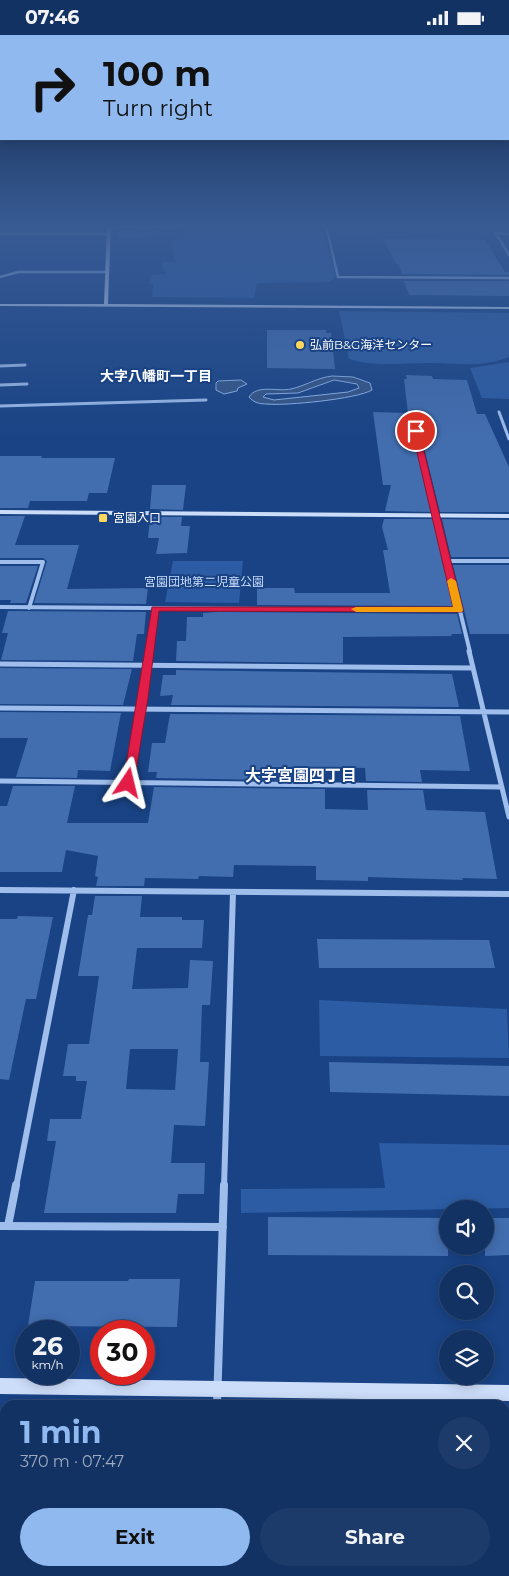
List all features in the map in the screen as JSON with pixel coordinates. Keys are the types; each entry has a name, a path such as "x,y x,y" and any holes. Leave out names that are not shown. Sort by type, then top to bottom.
{"street":[{"path":"106,297 106,303"},
{"path":"0,301 509,308"},
{"path":"0,305 106,303 509,303"},
{"path":"0,366 25,365"},
{"path":"0,385 27,384"},
{"path":"0,406 206,400"},
{"path":"499,412 509,439"},
{"path":"412,413 509,817"},
{"path":"0,512 509,516"},
{"path":"446,561 509,561"},
{"path":"0,562 43,562 30,608"},
{"path":"0,607 458,610"},
{"path":"128,783 148,665 155,609"},
{"path":"0,664 472,668"},
{"path":"0,708 509,712"},
{"path":"0,781 502,787"},
{"path":"0,890 509,894"},
{"path":"8,1227 74,891"},
{"path":"217,1397 233,892"},
{"path":"0,1227 223,1227"},
{"path":"0,1386 217,1397 509,1393"}],"green space":[{"path":"152,297 254,297 254,298"},
{"path":"339,311 509,313 509,357 491,362 471,364 380,364 359,362 349,359"},
{"path":"509,362 509,399 482,398 470,368"},
{"name":"宮園団地第二児童公園","path":"173,561 243,561 239,603 165,602"},
{"path":"319,1000 507,1009 509,1058 320,1056"},
{"path":"379,1143 509,1145 509,1208 494,1208 494,1200 439,1200 439,1209 241,1213 241,1189 385,1188"}],"shaded area":[{"path":"326,377 353,377 370,383 372,390 337,399 289,404 260,403 253,401 249,397 257,391 291,389","holes":["334,380 357,384 359,388 348,392 274,400 263,397 266,394 298,393"]},
{"path":"241,380 247,384 238,388 237,391 224,394 216,390 216,383 218,381"}],"building":[{"name":"弘前B&G海洋センター","path":"267,330 326,330 326,333 331,333 335,369 267,368"},
{"path":"406,375 432,376 433,379 467,380 477,414 485,414 509,467 509,512 440,512 415,411 412,409 409,413 432,512 385,511 391,485 383,485 373,412 408,413 404,379 407,379"},
{"path":"0,456 115,458 107,493 89,493 87,501 30,501 28,508 0,508"},
{"path":"152,485 186,485 183,510 150,509"},
{"path":"0,516 25,516 15,545 79,545 67,589 148,588 146,604 34,603 47,561 43,558 0,558"},
{"path":"150,517 182,517 181,526 190,526 187,553 156,554 159,538 148,538"},
{"path":"384,519 434,519 443,558 442,561 445,565 455,606 257,605 257,588 294,588 295,593 390,593 383,550 388,550 382,527"},
{"path":"442,519 509,520 509,557 451,557"},
{"path":"453,565 509,565 509,634 470,634"},
{"path":"0,566 38,566 26,603 10,603 11,600 0,600"},
{"path":"8,611 146,612 144,634 137,634 133,661 1,660 8,633 2,633"},
{"path":"203,613 457,614 462,634 451,634 452,636 343,637 343,663 176,661 177,641 186,641 187,617 203,617"},
{"path":"0,668 132,669 123,705 0,704"},
{"path":"176,670 452,674 459,707 171,705 173,695 160,696 163,675 176,675"},
{"path":"0,712 121,713 110,771 78,770 77,778 16,777 28,738 0,738"},
{"path":"170,714 460,716 470,771 420,770 422,782 366,781 365,768 325,767 325,781 156,778 157,772 148,772 152,743 165,743"},
{"path":"13,786 75,786 67,823 148,823 154,787 325,789 325,809 368,810 367,790 423,790 426,810 485,812 497,879 462,878 463,880 368,877 368,881 316,880 316,866 234,865 233,877 199,876 198,879 145,878 144,886 96,886 98,877 95,876 98,856 66,850 62,872 0,872 0,806 7,806"},
{"path":"95,896 142,896 140,917 182,917 182,920 204,920 202,948 137,948 132,989 188,988 190,960 213,961 210,1005 202,1005 200,1062 209,1062 205,1126 174,1125 171,1163 205,1163 204,1194 178,1194 176,1213 44,1213 56,1141 47,1141 50,1119 81,1119 87,1081 76,1081 76,1076 63,1076 68,1044 89,1044 99,976 78,976 88,915 92,915","holes":["130,1049 178,1049 175,1090 126,1089"]},
{"path":"18,916 53,917 36,999 26,999 9,1080 0,1079 0,919 17,919"},
{"path":"317,939 489,940 495,968 319,968"},
{"path":"329,1062 509,1066 509,1096 330,1092"},
{"path":"268,1217 439,1218 439,1255 448,1256 268,1255"},
{"path":"494,1218 509,1218 509,1255 485,1256 494,1255"},
{"path":"129,1279 180,1279 177,1327 155,1327 155,1320 90,1320 90,1326 80,1326 80,1320 29,1320 35,1281 128,1281"}],"slow traffic":[{"path":"356,609 458,610 451,581"}],"place":[{"name":"弘前B&G海洋センター","path":"300,345"},
{"name":"宮園入口","path":"103,518"}],"district":[{"name":"大字八幡町一丁目","path":"156,376"},
{"name":"大字宮園四丁目","path":"301,775"}],"route":[{"path":"128,783 143,698 155,609 458,610 416,431"}]}
